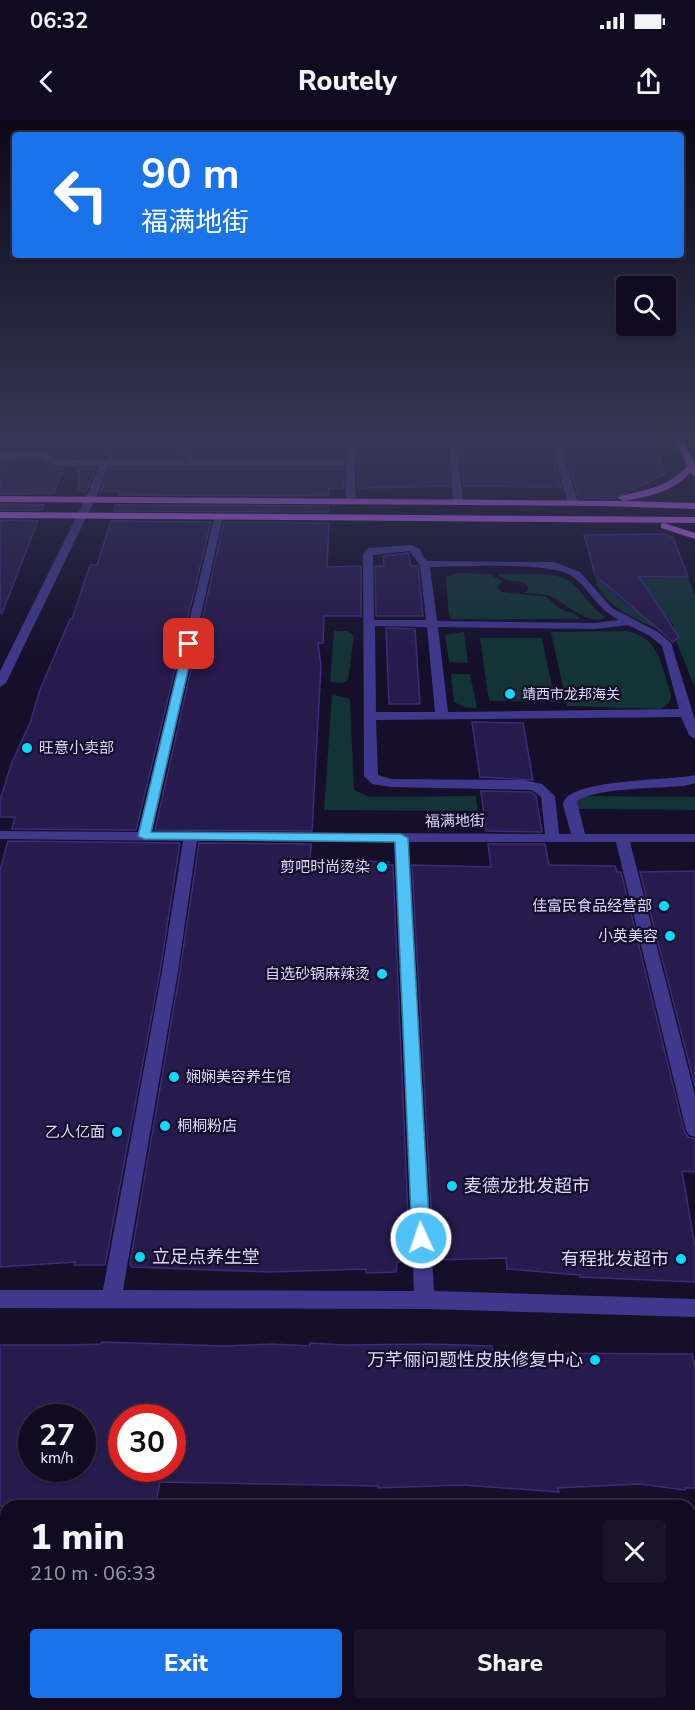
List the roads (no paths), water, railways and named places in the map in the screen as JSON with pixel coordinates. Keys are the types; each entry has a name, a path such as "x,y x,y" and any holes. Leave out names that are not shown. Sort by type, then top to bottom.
{"main road":[{"path":"0,515 695,520"},
{"path":"632,519 695,536"}],"street":[{"path":"0,683 83,510"},
{"path":"144,836 218,517"},
{"path":"552,837 548,796 537,787 524,784 391,783 377,781 371,776 368,552 378,548 411,548 416,551 419,560 425,564 561,567 576,574 608,610 654,634 667,645 686,713 695,735"},
{"path":"425,564 442,716"},
{"path":"369,623 595,626 628,622"},
{"path":"369,716 686,713"},
{"path":"579,838 570,803 572,796 578,792 600,788 662,786 695,779"},
{"name":"福满地街","path":"0,835 695,838"},
{"path":"111,1299 192,836"},
{"path":"401,838 423,1285 426,1300"},
{"path":"622,838 695,1130"},
{"path":"0,1299 426,1300 695,1308"}],"place":[{"name":"靖西市龙邦海关","path":"510,694"},
{"name":"旺意小卖部","path":"27,748"},
{"name":"剪吧时尚烫染","path":"382,867"},
{"name":"佳富民食品经营部","path":"664,906"},
{"name":"小英美容","path":"670,936"},
{"name":"自选砂锅麻辣烫","path":"382,974"},
{"name":"娴娴美容养生馆","path":"174,1077"},
{"name":"桐桐粉店","path":"165,1126"},
{"name":"乙人亿面","path":"117,1132"},
{"name":"麦德龙批发超市","path":"452,1186"},
{"name":"立足点养生堂","path":"140,1257"},
{"name":"有程批发超市","path":"681,1259"},
{"name":"万芊俪问题性皮肤修复中心","path":"595,1360"}]}
